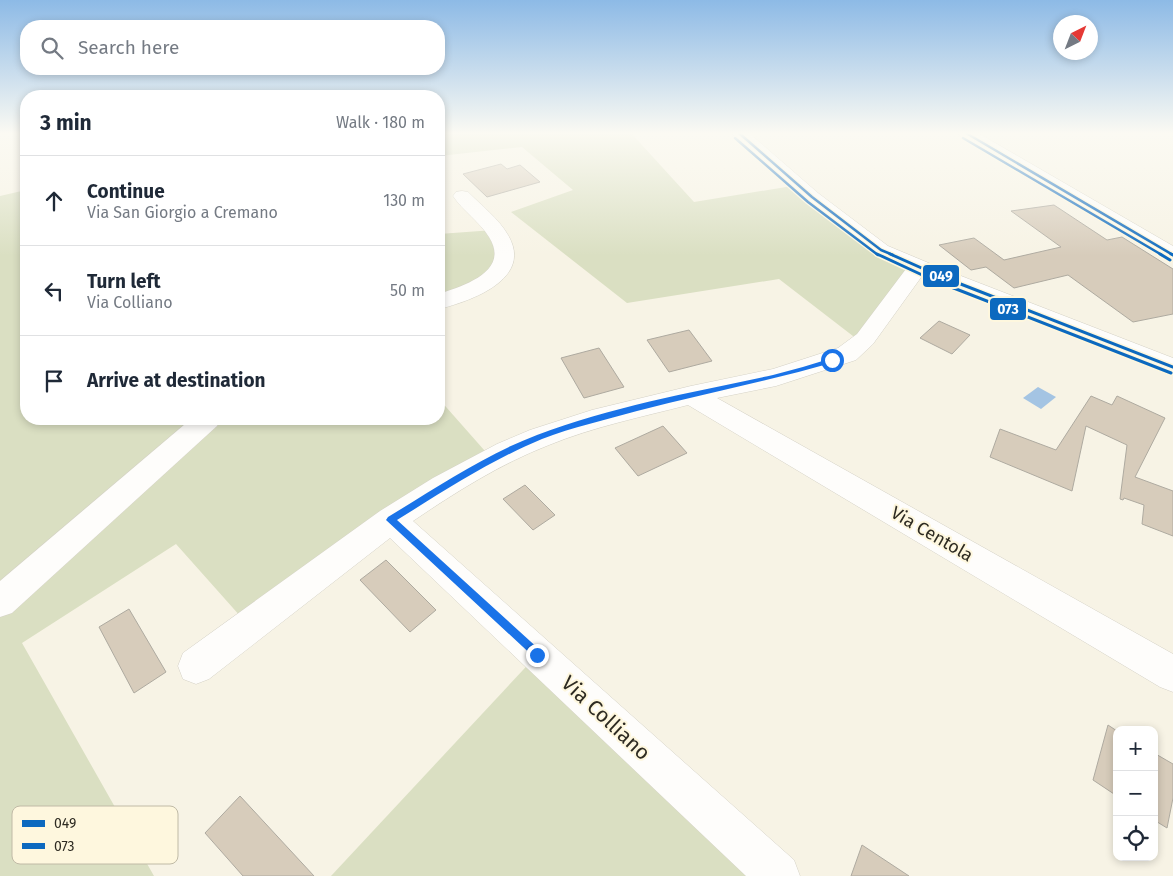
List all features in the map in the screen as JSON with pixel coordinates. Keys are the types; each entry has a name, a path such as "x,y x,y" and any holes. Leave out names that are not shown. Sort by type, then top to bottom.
{"street":[{"path":"786,174 866,240 887,253 918,267 1173,367"},
{"path":"1035,174 1173,255"},
{"path":"445,300 482,285 499,273 503,266 504,250 499,236 462,196"},
{"path":"196,666 391,520 507,451 540,437 592,420 691,395 776,377 832,360 851,352 865,339 918,267"},
{"name":"Via Centola","path":"691,395 1173,674"},
{"path":"0,602 201,425"},
{"name":"Via Colliano","path":"391,520 778,876"}],"green space":[{"path":"554,174 668,174 694,202 798,185 918,267 862,343 779,279 627,303 511,212 573,190"},
{"path":"20,191 20,425 445,425 445,406 492,459 249,626 176,544 22,643 114,806 12,806 12,864 147,864 154,876 0,876 0,196"},
{"path":"494,230 504,250 482,285 445,300 445,234"},
{"path":"537,655 778,876 331,876"}],"water":[{"path":"1038,387 1056,397 1041,409 1023,398"}],"building":[{"path":"463,174 530,174 540,182 487,197"},
{"path":"1054,205 1107,240 1122,237 1173,269 1173,314 1133,322 1068,275 1014,288 986,267 971,270 939,245 974,238 1004,260 1061,247 1011,211"},
{"path":"939,321 970,335 952,354 920,338"},
{"path":"689,330 712,361 669,372 647,340"},
{"path":"599,348 624,387 584,398 561,358"},
{"path":"1091,396 1112,405 1117,396 1165,418 1135,477 1173,491 1173,536 1142,524 1144,505 1124,498 1123,500 1120,499 1127,445 1086,426 1072,491 990,457 1000,429 1056,450"},
{"path":"663,426 687,453 638,476 615,448"},
{"path":"525,485 555,515 533,530 503,499"},
{"path":"386,560 436,610 410,632 360,580"},
{"path":"129,609 166,672 134,693 99,627"},
{"path":"1108,725 1113,728 1113,793 1093,780"},
{"path":"1158,755 1173,764 1173,798 1167,828 1158,822"},
{"path":"240,796 314,876 243,876 205,833"},
{"path":"862,845 909,876 851,876"}],"transit line":[{"name":"073","path":"776,174 808,202 878,255 933,280 1171,373"},
{"name":"049","path":"786,174 812,197 881,250 935,274 1173,367"},
{"name":"073","path":"1024,174 1170,260"},
{"name":"049","path":"1035,174 1173,255"}],"route":[{"path":"537,655 391,520 443,486 507,451 559,430 691,395 776,377 832,360"}]}
